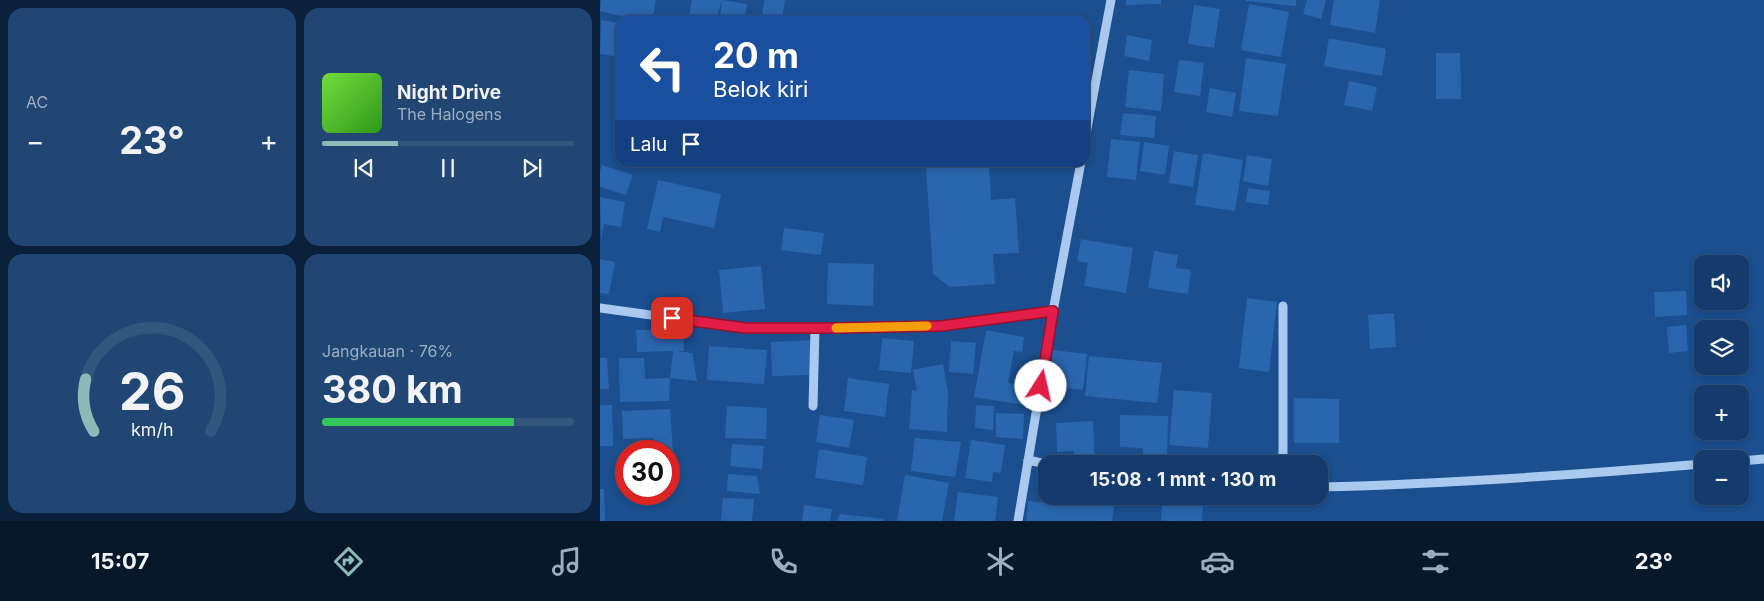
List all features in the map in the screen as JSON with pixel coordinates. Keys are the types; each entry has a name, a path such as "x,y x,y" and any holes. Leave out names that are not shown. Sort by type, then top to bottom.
{"street":[{"path":"1090,112 1111,0"},
{"path":"1018,521 1053,311 1080,167"},
{"path":"1283,455 1284,306"},
{"path":"600,308 745,328 941,326 1053,311"},
{"path":"812,406 815,328"},
{"path":"1749,460 1764,459"},
{"path":"1028,460 1038,462"},
{"path":"1328,487 1425,484 1579,475 1694,465"}],"building":[{"path":"601,0 656,0 653,15 617,15 600,11"},
{"path":"692,0 722,0 718,15 689,15"},
{"path":"722,0 747,4 745,15 720,15"},
{"path":"764,0 785,0 783,15 762,15"},
{"path":"1126,0 1161,0 1161,4 1126,5"},
{"path":"1296,0 1296,6 1246,1"},
{"path":"1307,0 1326,0 1321,19 1303,14"},
{"path":"1334,0 1380,0 1375,33 1330,25"},
{"path":"1249,4 1289,12 1281,57 1241,50"},
{"path":"1194,5 1220,9 1214,48 1188,44"},
{"path":"601,20 615,22 615,56 600,54"},
{"path":"1127,35 1152,40 1149,61 1124,56"},
{"path":"1329,38 1386,49 1382,76 1324,66"},
{"path":"1436,53 1460,53 1461,99 1436,99"},
{"path":"1246,58 1286,64 1278,116 1239,111"},
{"path":"1179,60 1204,63 1200,96 1174,92"},
{"path":"1129,70 1164,74 1161,111 1125,107"},
{"path":"1349,81 1377,87 1372,111 1344,105"},
{"path":"1210,88 1236,93 1232,117 1206,112"},
{"path":"1123,113 1156,116 1154,138 1120,135"},
{"path":"1111,139 1140,142 1136,180 1107,177"},
{"path":"1144,142 1169,146 1165,175 1140,171"},
{"path":"1174,151 1198,155 1193,187 1169,183"},
{"path":"1203,153 1243,160 1235,211 1195,205"},
{"path":"1247,155 1272,159 1268,186 1243,181"},
{"path":"602,165 633,175 626,195 600,187"},
{"path":"989,167 991,200 1015,198 1019,253 993,254 995,284 950,287 933,274 926,168"},
{"path":"658,180 721,194 714,228 663,217 660,232 647,229"},
{"path":"1248,188 1270,191 1268,205 1246,202"},
{"path":"600,197 625,202 621,227 604,224 601,240"},
{"path":"784,228 824,233 821,255 781,250"},
{"path":"1081,239 1133,248 1126,293 1084,286 1088,263 1077,261"},
{"path":"1154,251 1178,255 1176,268 1191,270 1188,294 1148,288"},
{"path":"600,259 615,262 609,294 600,293"},
{"path":"828,263 874,264 873,306 827,304"},
{"path":"761,266 765,309 723,313 719,270"},
{"path":"1686,291 1687,315 1655,317 1654,292"},
{"path":"1247,298 1277,302 1269,372 1239,368"},
{"path":"1394,313 1396,347 1370,349 1368,315"},
{"path":"1686,325 1688,351 1669,353 1667,327"},
{"path":"636,330 683,330 684,351 675,351 692,353 697,381 670,378 673,351 637,352"},
{"path":"986,330 1024,337 1022,352 1014,351 1008,383 1028,386 1024,405 974,397"},
{"path":"882,338 914,341 911,373 879,370"},
{"path":"812,340 813,375 772,376 771,342"},
{"path":"951,341 976,343 973,374 949,372"},
{"path":"709,346 767,350 764,384 707,380"},
{"path":"1053,350 1087,354 1083,390 1049,386"},
{"path":"1089,356 1162,363 1157,403 1085,396"},
{"path":"600,358 607,358 609,389 600,389"},
{"path":"619,358 644,358 645,379 670,378 669,401 620,402"},
{"path":"943,364 948,392 947,432 909,429 912,390 917,391 913,370"},
{"path":"848,378 889,384 885,417 844,411"},
{"path":"1174,390 1212,393 1208,448 1169,445"},
{"path":"1294,398 1339,399 1339,443 1294,443"},
{"path":"600,405 612,405 613,446 600,446"},
{"path":"976,405 994,406 993,430 975,428"},
{"path":"727,406 767,408 766,439 725,438"},
{"path":"670,409 672,440 653,440 653,438 623,439 622,411"},
{"path":"996,413 1024,414 1023,439 996,437"},
{"path":"820,415 854,420 849,448 816,442"},
{"path":"1120,415 1168,416 1167,455 1143,455 1143,448 1120,447"},
{"path":"1093,421 1095,455 1074,455 1074,451 1057,452 1056,423"},
{"path":"915,438 961,442 955,477 911,471"},
{"path":"971,440 1005,445 1001,473 993,472 992,482 965,478"},
{"path":"732,444 764,446 762,469 730,466"},
{"path":"819,449 867,457 863,485 815,478"},
{"path":"728,474 757,476 760,494 727,491"},
{"path":"905,475 949,483 942,521 897,521"},
{"path":"600,489 604,489 605,521 600,521"},
{"path":"958,492 998,497 995,521 954,521"},
{"path":"723,498 754,499 752,521 721,521"},
{"path":"1028,501 1038,502 1038,505 1114,505 1112,521 1026,521"},
{"path":"804,505 832,509 830,521 802,521"},
{"path":"1162,505 1203,505 1202,521 1161,521"},
{"path":"840,514 885,519 884,521 837,521"}],"slow traffic":[{"path":"836,328 927,326"}],"route":[{"path":"672,318 745,328 833,328 941,326 1053,311 1041,386"}]}
